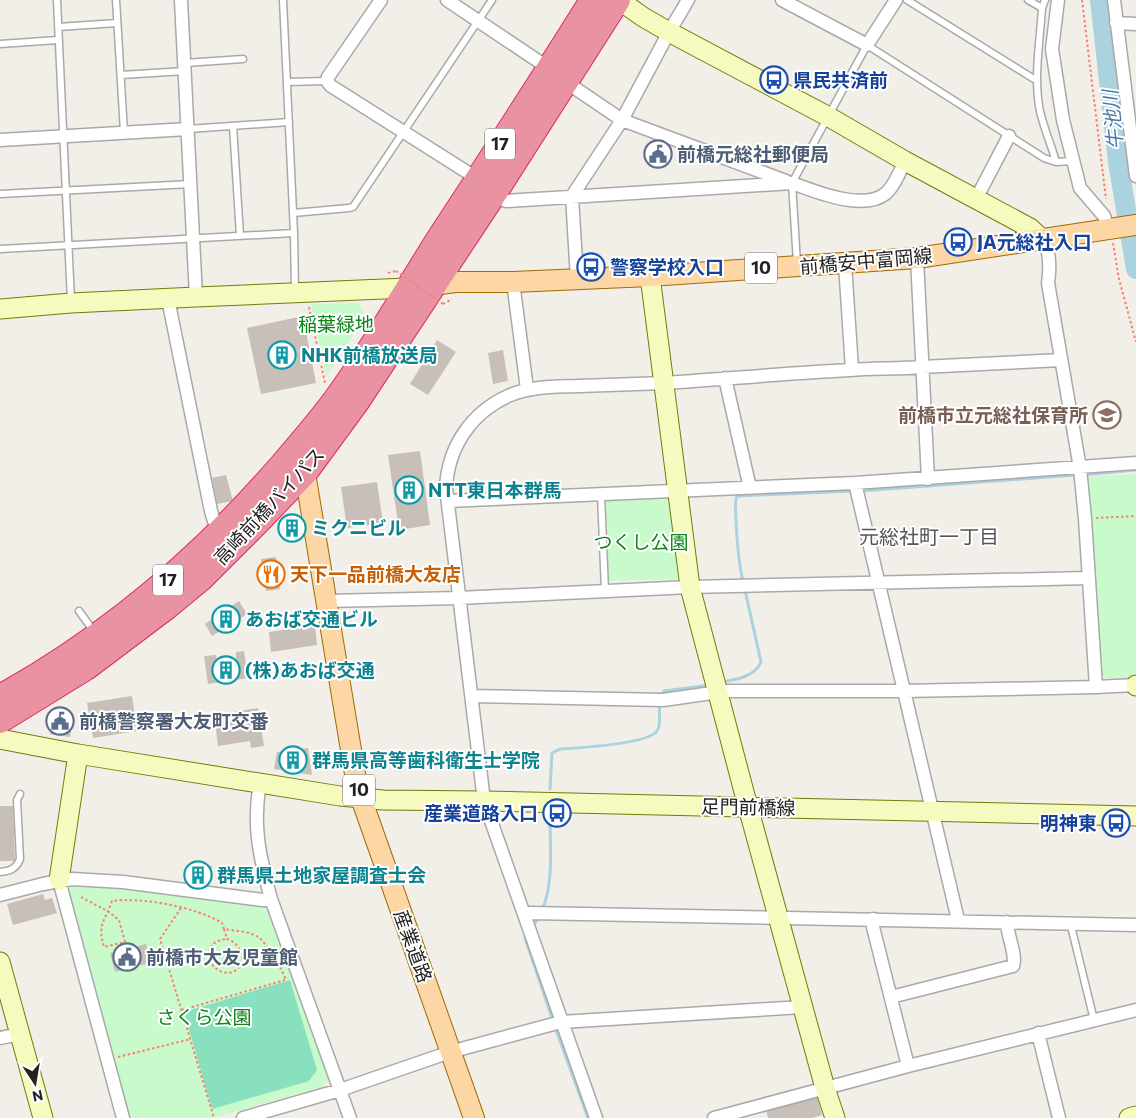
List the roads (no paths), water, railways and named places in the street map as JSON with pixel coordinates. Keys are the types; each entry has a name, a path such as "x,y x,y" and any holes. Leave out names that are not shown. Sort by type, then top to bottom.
{"highway":[{"name":"高崎前橋バイパス","path":"0,698 44,671 142,628 201,579 305,472 439,294 558,76 592,0"},
{"name":"高崎前橋バイパス","path":"0,721 52,690 102,645 151,595 221,530 295,450 335,400 401,280 619,0"}],"main road":[{"name":"10","path":"1109,224 1136,225"},
{"name":"前橋安中富岡線","path":"401,280 439,294 470,281 513,282 650,276 844,264 917,258 1042,239 1109,224"},
{"name":"産業道路","path":"295,450 305,472 360,798 474,1118"}],"street":[{"path":"181,0 196,297"},
{"path":"381,0 327,80 331,86 478,179"},
{"path":"447,0 622,120 792,184 822,194 860,201 867,200 885,194 905,161"},
{"path":"619,0 669,32 829,117 905,161 1030,228 1042,239 1046,246 1050,267 1048,283 1080,468 1096,687"},
{"path":"578,279 572,196 622,120 688,0"},
{"path":"782,0 867,46 896,0"},
{"path":"1058,0 1052,42 1063,120 1080,188 1109,224"},
{"path":"1114,0 1116,23 1131,102 1136,176"},
{"path":"1116,23 1136,24"},
{"path":"0,140 188,129"},
{"path":"976,200 1010,136"},
{"path":"494,196 506,201 792,184"},
{"path":"917,258 928,479"},
{"path":"844,264 852,369"},
{"path":"650,276 690,587 802,1007 835,1118"},
{"path":"0,309 71,303 196,297 302,297 401,280"},
{"path":"513,282 527,389"},
{"path":"168,299 211,511 214,521 221,530"},
{"path":"596,1118 484,801 446,488 446,475 454,449 462,434 472,421 492,406 508,396 527,389 664,383 852,369 921,368 1061,360"},
{"path":"725,378 750,488"},
{"path":"448,501 928,479 1136,463"},
{"path":"855,483 958,920"},
{"path":"327,601 459,598 690,587 1088,578"},
{"path":"472,696 663,700 718,692 904,691 1136,685"},
{"name":"足門前橋線","path":"0,739 78,754 260,783 383,800 1136,816"},
{"path":"78,754 59,880 123,1118"},
{"path":"260,783 256,830 262,862 272,899 350,1118"},
{"path":"0,895 72,878 123,882 263,900 272,899"},
{"path":"524,914 958,920 1136,925"},
{"path":"873,919 873,927 908,1066"},
{"path":"891,997 1013,966 1015,962 1007,922"},
{"path":"0,962 43,1118"},
{"path":"243,1118 340,1090 450,1052 561,1022 802,1007"},
{"path":"714,1118 908,1066 1136,1010"},
{"path":"1038,1033 1059,1118"},
{"path":"0,1038 20,1034"},
{"path":"1129,1118 1136,1116"}],"lane":[{"path":"57,0 70,245 71,303"},
{"path":"116,0 124,132"},
{"path":"283,0 294,233 302,297"},
{"path":"293,213 349,208 353,206 492,0"},
{"path":"907,0 1034,79 1038,79"},
{"path":"1028,0 1042,8"},
{"path":"1045,0 1042,8 1038,79 1040,114 1056,162"},
{"path":"58,27 117,23"},
{"path":"0,44 58,40"},
{"path":"797,266 792,184 867,46 1044,158 1056,162 1074,161"},
{"path":"121,75 243,59"},
{"path":"288,82 327,80"},
{"path":"188,129 288,122"},
{"path":"233,126 240,236"},
{"path":"0,194 191,184"},
{"path":"0,248 294,233"},
{"path":"601,495 605,591"},
{"path":"79,611 102,645"},
{"path":"0,872 14,869 20,859 17,800 20,794"},
{"path":"1073,924 1072,930 1094,1020"}],"waterway":[{"name":"牛池川","path":"1100,0 1118,162 1136,269"},
{"path":"1083,475 1136,470"},
{"path":"861,491 1077,475"},
{"path":"743,581 737,544 735,508 737,496 855,491"},
{"path":"721,682 738,679 749,674 761,662 745,590"},
{"path":"662,696 664,691 710,685"},
{"path":"550,789 552,753 560,749 627,742 651,735 658,728 660,704"},
{"path":"542,910 546,900 550,877 550,817"},
{"path":"532,928 539,916"},
{"path":"527,935 525,938 553,1021"},
{"path":"555,1027 588,1118"}],"place":[{"name":"県民共済前","path":"774,80"},
{"name":"前橋元総社郵便局","path":"658,154"},
{"name":"JA元総社入口","path":"958,242"},
{"name":"警察学校入口","path":"591,267"},
{"name":"NHK前橋放送局","path":"282,355"},
{"name":"前橋市立元総社保育所","path":"1107,415"},
{"name":"NTT東日本群馬","path":"409,490"},
{"name":"ミクニビル","path":"292,528"},
{"name":"天下一品前橋大友店","path":"271,574"},
{"name":"あおば交通ビル","path":"226,619"},
{"name":"(株)あおば交通","path":"226,670"},
{"name":"前橋警察署大友町交番","path":"60,721"},
{"name":"群馬県高等歯科衛生士学院","path":"293,760"},
{"name":"産業道路入口","path":"557,813"},
{"name":"明神東","path":"1116,823"},
{"name":"群馬県土地家屋調査士会","path":"198,875"},
{"name":"前橋市大友児童館","path":"127,957"}],"district":[{"name":"元総社町一丁目","path":"929,537"}],"park label":[{"name":"稲葉緑地","path":"336,324"},
{"name":"つくし公園","path":"641,542"},
{"name":"さくら公園","path":"204,1017"}]}
